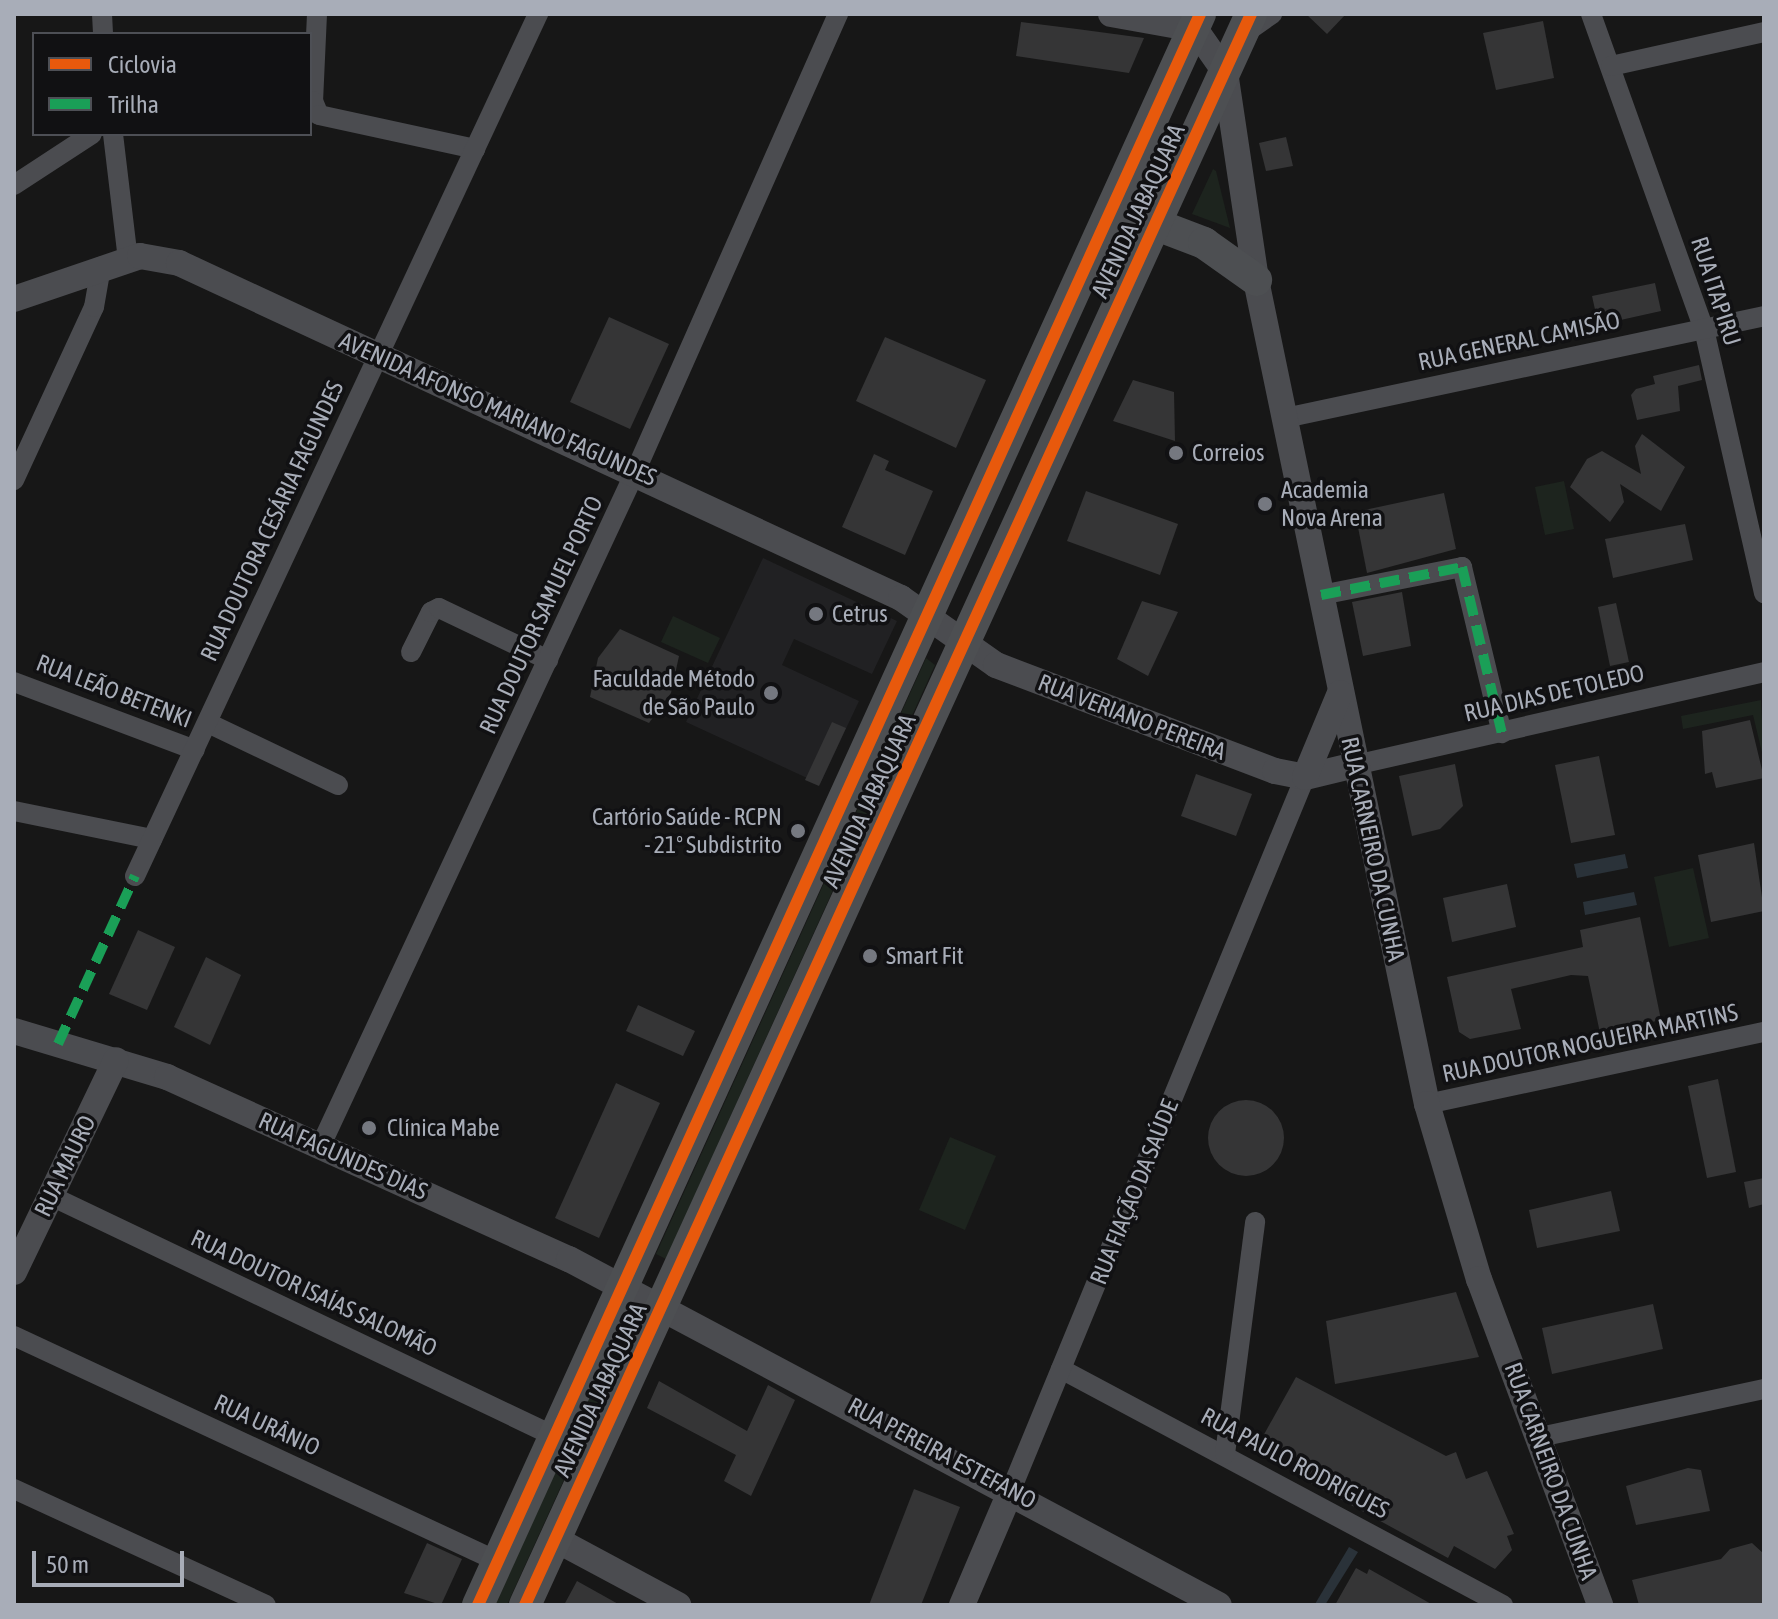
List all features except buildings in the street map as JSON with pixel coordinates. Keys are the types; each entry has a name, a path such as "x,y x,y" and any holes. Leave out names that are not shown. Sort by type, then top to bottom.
{"main road":[{"name":"AVENIDA JABAQUARA","path":"478,1605 1198,21"},
{"name":"AVENIDA JABAQUARA","path":"525,1605 1246,24"},
{"path":"1114,209 1204,243 1256,280"}],"street":[{"path":"317,14 313,101 319,115 475,149"},
{"name":"RUA DOUTORA CESÁRIA FAGUNDES","path":"135,876 538,14"},
{"name":"RUA DOUTOR SAMUEL PORTO","path":"321,1145 636,470 838,14"},
{"path":"1111,14 1198,21 1225,72"},
{"path":"1246,24 1272,14"},
{"name":"RUA ITAPIRU","path":"1591,14 1704,329 1764,593"},
{"path":"1611,66 1764,32"},
{"name":"RUA CARNEIRO DA CUNHA","path":"1225,72 1256,280 1427,1104 1479,1279 1600,1605"},
{"path":"14,185 89,136"},
{"path":"113,136 128,259"},
{"name":"AVENIDA AFONSO MARIANO FAGUNDES","path":"14,299 128,259 179,263 636,470 901,598 963,647"},
{"path":"14,480 94,307 101,267"},
{"name":"RUA GENERAL CAMISÃO","path":"1285,418 1764,316"},
{"path":"1321,595 1462,567 1502,733"},
{"path":"411,652 431,612 439,608 548,660"},
{"name":"RUA VERIANO PEREIRA","path":"963,647 1033,680 1361,795"},
{"name":"RUA DIAS DE TOLEDO","path":"1355,765 1764,672"},
{"name":"RUA LEÃO BETENKI","path":"14,682 195,750"},
{"path":"1314,776 1340,693"},
{"path":"208,723 338,785"},
{"path":"1314,776 1355,765"},
{"name":"RUA FIAÇÃO DA SAÚDE","path":"962,1605 1314,776"},
{"path":"14,811 152,839"},
{"name":"RUA FAGUNDES DIAS","path":"14,1031 116,1060 321,1145 663,1306"},
{"name":"RUA DOUTOR NOGUEIRA MARTINS","path":"1427,1104 1764,1032"},
{"name":"RUA MAURO","path":"14,1272 116,1060"},
{"name":"RUA DOUTOR ISAÍAS SALOMÃO","path":"51,1196 554,1436"},
{"path":"1225,1454 1255,1222"},
{"name":"RUA PEREIRA ESTEFANO","path":"663,1306 1011,1490 1191,1598 1219,1605"},
{"name":"RUA URÂNIO","path":"14,1336 497,1561"},
{"name":"RUA PAULO RODRIGUES","path":"1061,1369 1503,1605"},
{"path":"1540,1437 1764,1389"},
{"path":"14,1489 266,1605"},
{"path":"555,1539 678,1605"}],"shaded area":[{"path":"1213,169 1216,171 1230,228 1192,214"},
{"path":"1564,481 1574,529 1545,535 1535,487"},
{"name":"Faculdade Método de São Paulo","path":"763,558 897,621 872,674 794,639 782,665 859,701 820,784 686,722"},
{"path":"673,616 720,638 708,663 661,642"},
{"path":"926,658 935,665 666,1259 656,1254"},
{"path":"1761,700 1764,761 1753,715 1683,729 1681,716"},
{"path":"1625,854 1628,868 1577,878 1574,864"},
{"path":"1693,868 1709,938 1669,947 1654,877"},
{"path":"1634,892 1637,905 1585,915 1583,902"},
{"path":"950,1137 996,1156 965,1230 919,1210"},
{"path":"622,1325 632,1330 507,1605 495,1605"},
{"path":"1349,1547 1358,1552 1325,1605 1315,1604"}],"marked path":[{"path":"1321,595 1462,567 1502,733"},
{"path":"58,1044 135,876"}],"cycle path":[{"path":"478,1605 1200,14"},
{"path":"525,1605 1251,14"}],"place":[{"name":"Correios","path":"1176,453"},
{"name":"Academia Nova Arena","path":"1265,504"},
{"name":"Cetrus","path":"816,614"},
{"name":"Faculdade Método de São Paulo","path":"771,693"},
{"name":"Cartório Saúde - RCPN - 21º Subdistrito","path":"798,831"},
{"name":"Smart Fit","path":"870,956"},
{"name":"Clínica Mabe","path":"369,1128"}]}
